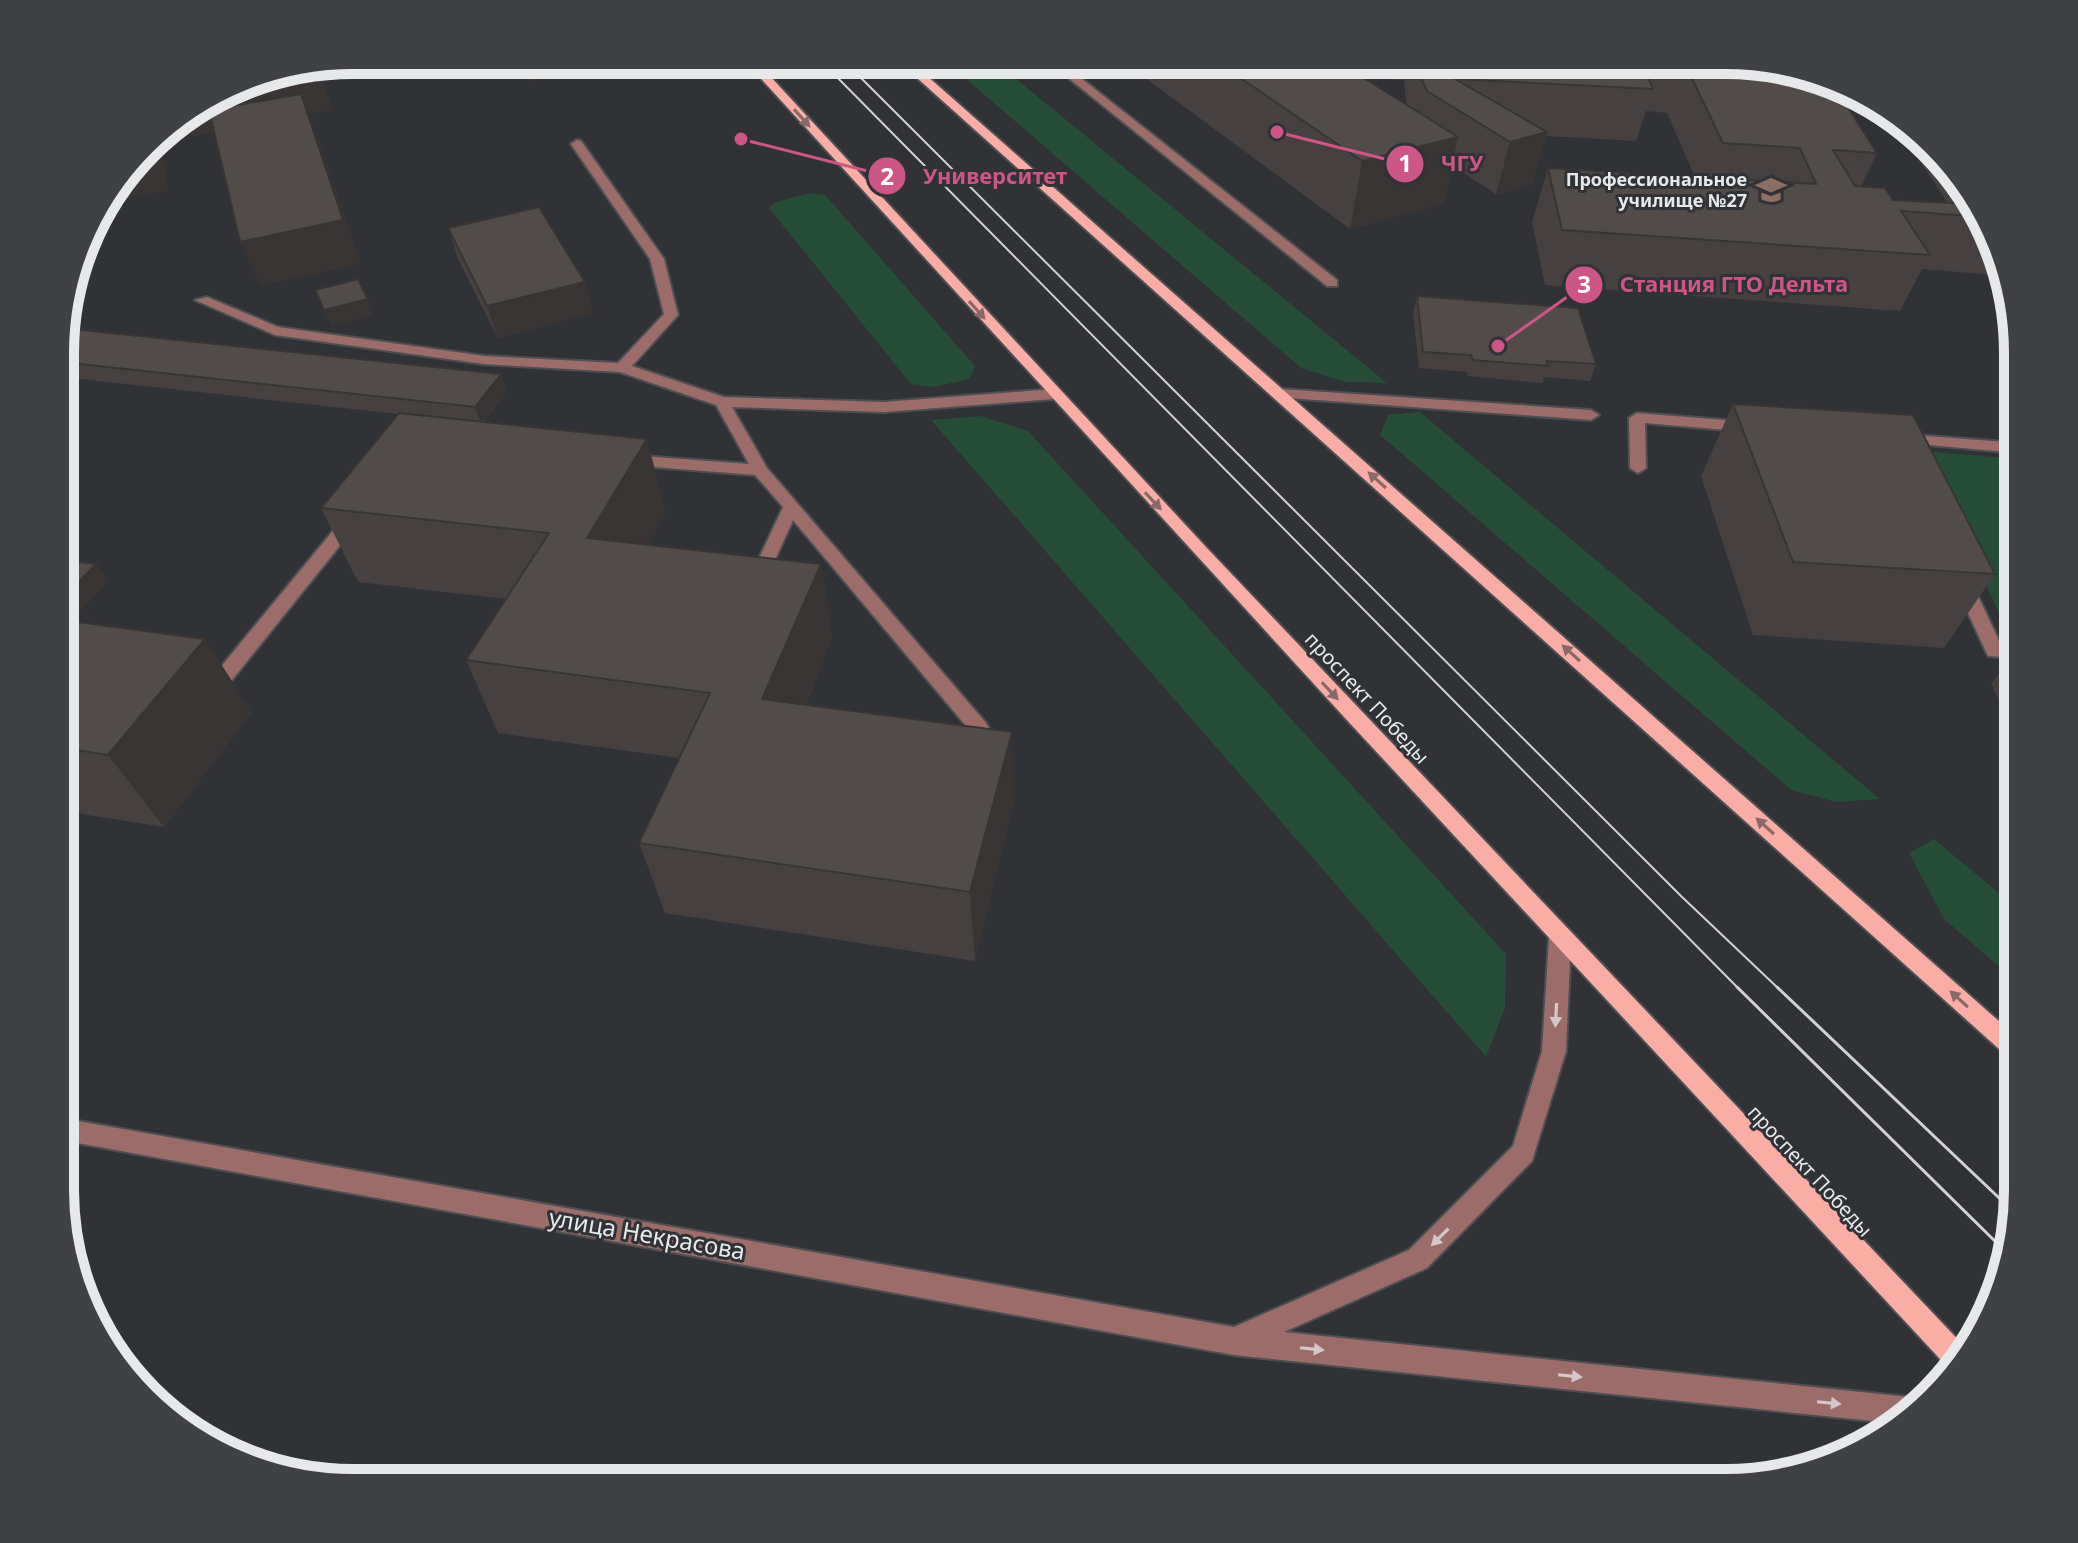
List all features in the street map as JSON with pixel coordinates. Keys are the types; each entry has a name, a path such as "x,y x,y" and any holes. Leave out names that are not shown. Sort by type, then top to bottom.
{"main road":[{"name":"проспект Победы","path":"763,75 1054,394 1560,938 1951,1353"},
{"path":"919,75 2003,1039"}],"street":[{"path":"1070,75 1332,283"},
{"path":"577,144 657,259 671,315 622,368"},
{"path":"202,300 275,331 484,360 622,368 722,402 884,407 1054,394"},
{"path":"1280,394 1591,415"},
{"path":"722,402 760,470 979,728"},
{"path":"1638,468 1637,418 1774,429"},
{"path":"1893,442 2003,447"},
{"path":"602,458 760,470"},
{"path":"180,668 225,675 364,505"},
{"path":"753,592 791,507"},
{"path":"1955,566 1995,651 2003,651"},
{"path":"1234,1341 1418,1259 1523,1153 1554,1051 1560,938"},
{"name":"улица Некрасова","path":"75,1132 1234,1341 1896,1410"}],"green space":[{"path":"961,75 1011,75 1387,383 1345,382 1301,368"},
{"path":"810,193 825,195 975,366 970,379 933,387 911,384 769,208 776,202"},
{"path":"1420,412 1880,799 1836,802 1791,790 1380,435 1388,415"},
{"path":"981,416 1028,431 1506,954 1505,1008 1486,1057 931,420"},
{"path":"1924,451 2003,458 2003,622"},
{"path":"1934,839 2003,896 2003,970 1944,919 1909,853"}],"building":[{"path":"1236,75 1359,75 1458,137 1362,161"},
{"path":"1420,75 1647,75 1653,89 1455,79 1547,132 1510,142 1427,91"},
{"path":"1690,75 1743,75 1797,84 1844,101 1877,153 1833,150 1855,186 1885,188 1893,200 1960,203 1968,216 1901,211 1930,255 1562,230 1548,168 1816,184 1800,148 1723,143"},
{"path":"301,94 343,220 240,242 210,114 221,108"},
{"path":"539,207 585,282 487,306 448,228"},
{"path":"358,279 368,299 324,310 315,290"},
{"path":"1417,296 1578,308 1596,364 1547,361 1548,366 1423,352"},
{"path":"75,329 501,374 475,407 74,363"},
{"path":"1733,404 1913,415 1995,574 1793,562"},
{"path":"399,413 647,439 587,538 821,564 762,699 1012,732 970,892 639,843 710,693 466,660 549,533 321,508"},
{"path":"74,561 96,564 74,586"},
{"path":"74,622 205,639 108,755 74,750"}],"tram line":[{"path":"835,75 1738,988"},
{"path":"858,75 1681,896 1779,989"},
{"path":"1777,987 2003,1202"},
{"path":"1738,988 1998,1244"}],"place":[{"name":"ЧГУ","path":"1277,132"},
{"name":"Университет","path":"741,139"},
{"name":"Профессиональное училище №27","path":"1771,190"},
{"name":"Станция ГТО Дельта","path":"1498,346"}]}
